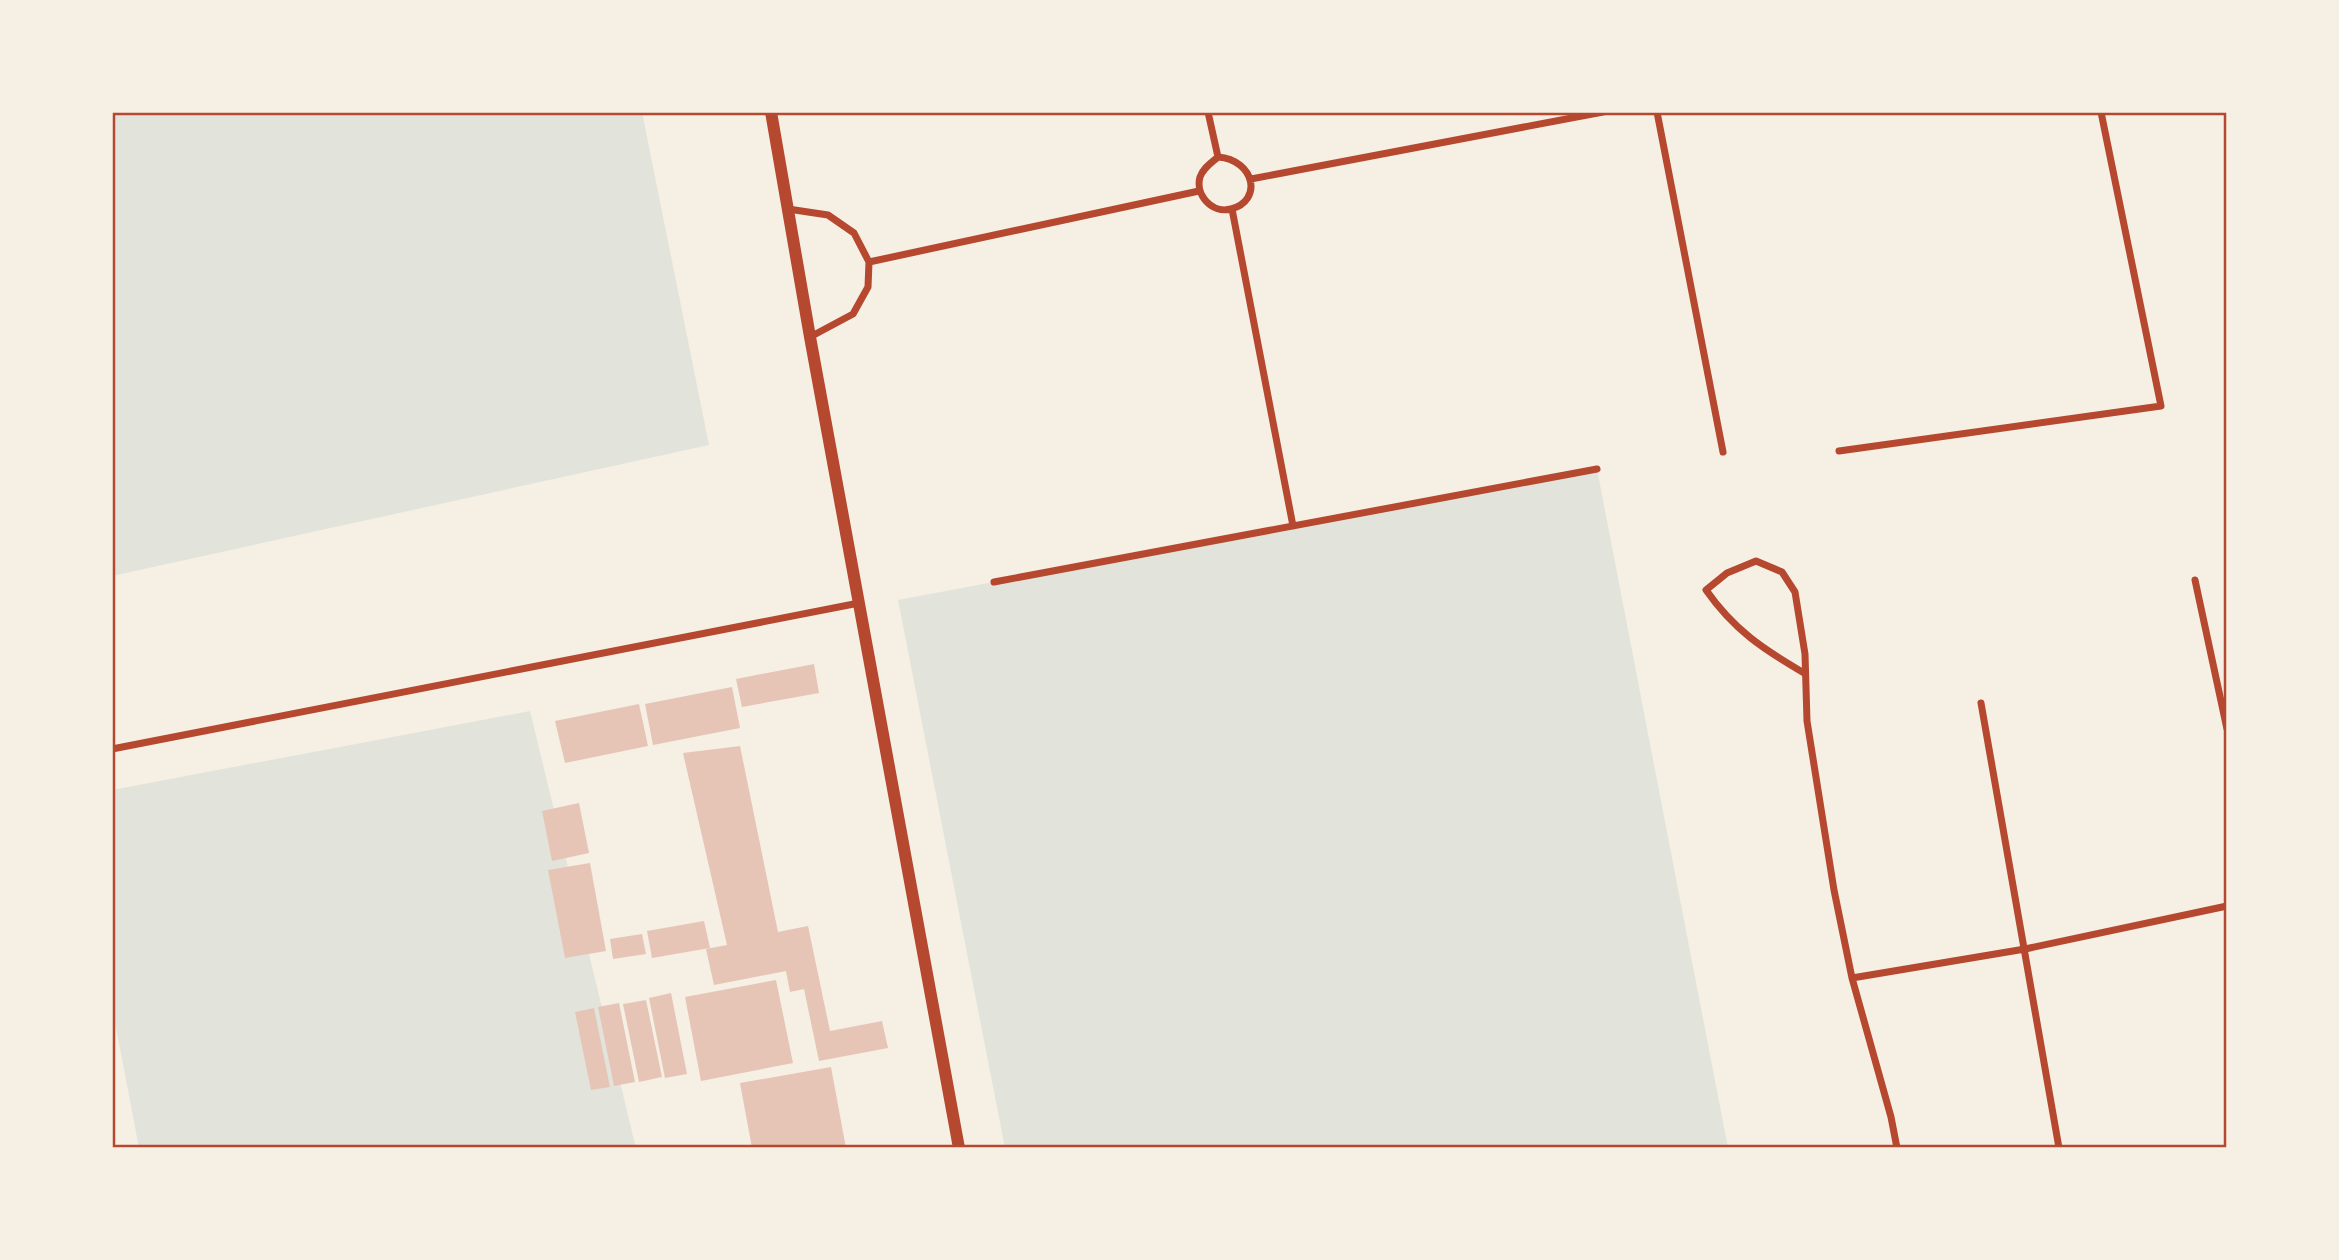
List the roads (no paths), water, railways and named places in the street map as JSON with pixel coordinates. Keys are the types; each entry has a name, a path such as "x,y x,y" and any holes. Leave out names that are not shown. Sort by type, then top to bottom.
{"street":[{"path":"771,112 960,1148"},
{"path":"1208,112 1219,158"},
{"path":"1251,179 1603,112"},
{"path":"1657,112 1723,452"},
{"path":"1839,451 2161,406 2101,112"},
{"path":"1219,158 1232,159 1244,167 1251,179 1250,192 1244,201 1232,209 1218,210 1208,204 1199,191 1200,176 1207,166 1219,158"},
{"path":"869,262 1199,191"},
{"path":"788,209 828,215 854,233 869,262 869,287 853,314 810,337"},
{"path":"1232,209 1293,526"},
{"path":"994,582 1597,469"},
{"path":"1804,673 1745,636 1706,590 1727,573 1756,561 1782,572 1795,592 1805,654 1807,721 1828,854 1852,978 1891,1117 1897,1148"},
{"path":"2195,580 2227,729"},
{"path":"112,750 859,603"},
{"path":"1981,703 2059,1148"},
{"path":"1852,978 2025,949 2227,906"}]}
